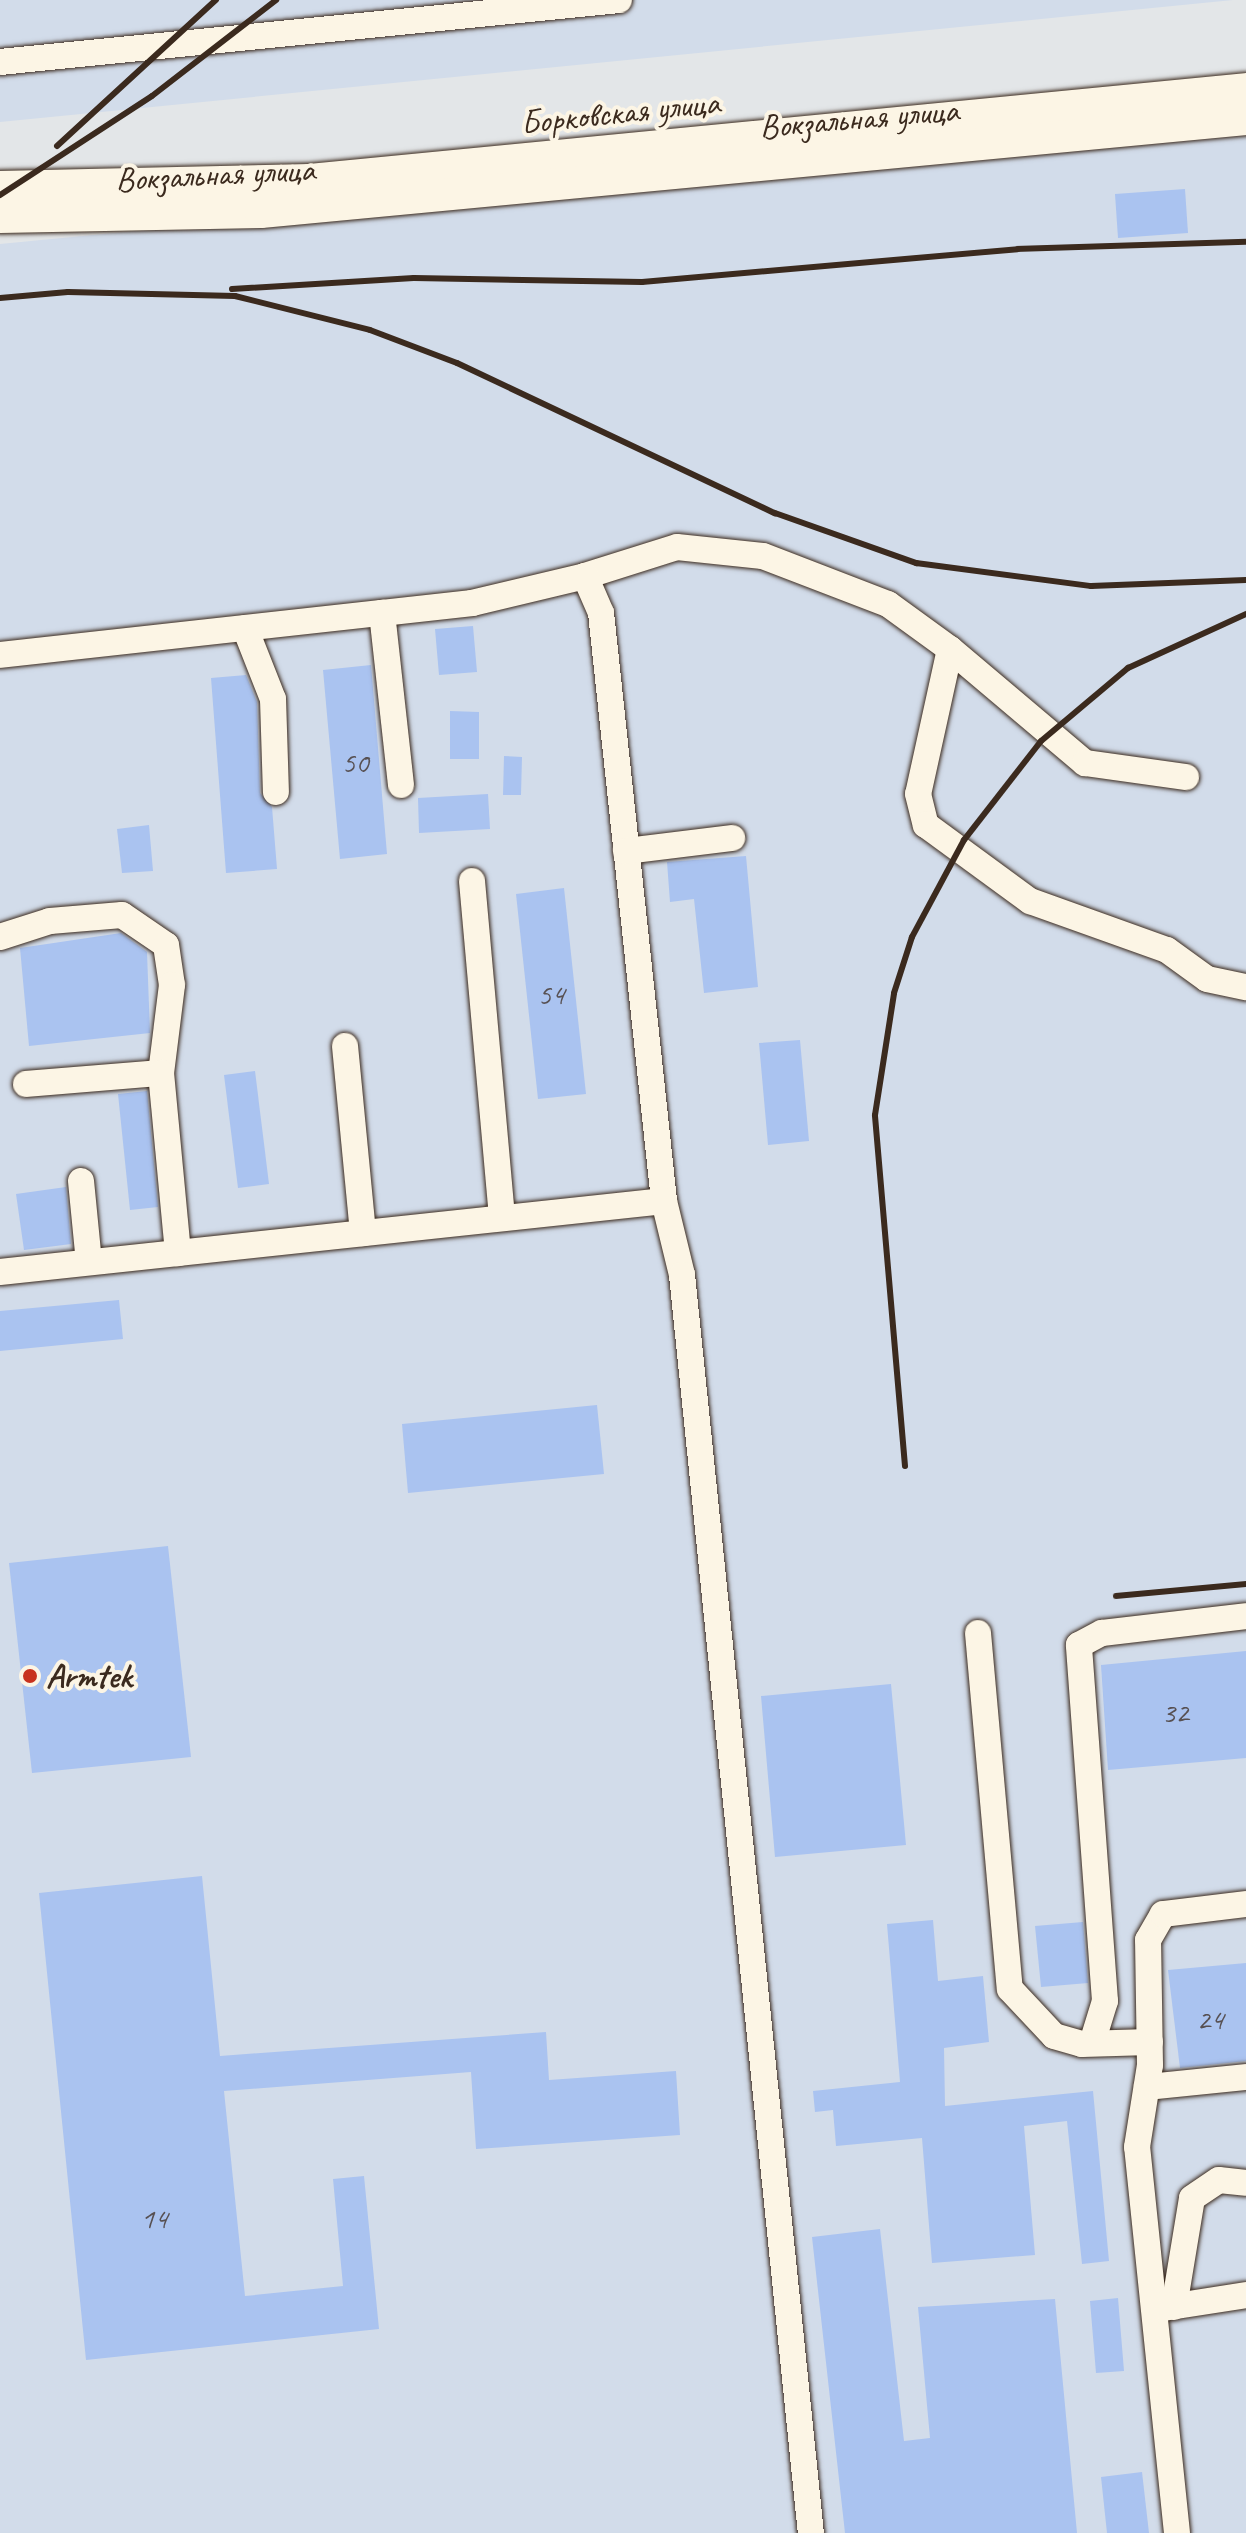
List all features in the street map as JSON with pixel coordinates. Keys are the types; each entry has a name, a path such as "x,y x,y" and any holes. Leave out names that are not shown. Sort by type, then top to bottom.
{"main road":[{"name":"Борковская улица","path":"0,187 310,180 1246,89"},
{"name":"Вокзальная улица","path":"0,217 261,212 1246,119"}],"lane":[{"path":"0,62 619,0"},
{"path":"0,655 472,603 585,576 677,547 763,556 888,604 950,649 1085,763 1186,777"},
{"path":"585,576 601,613 664,1201 682,1275 811,2533"},
{"path":"382,613 401,785"},
{"path":"245,628 273,699 276,792"},
{"path":"950,649 918,794 926,825 1030,901 1167,950 1207,979 1246,987"},
{"path":"626,851 732,838"},
{"path":"472,881 502,1218"},
{"path":"0,937 50,921 122,915 166,945 172,985 161,1073 178,1253"},
{"path":"345,1046 363,1233"},
{"path":"26,1084 161,1073"},
{"path":"81,1181 89,1262"},
{"path":"0,1272 664,1201"},
{"path":"1092,2043 1105,2001 1079,1645 1102,1633 1246,1616"},
{"path":"978,1633 1010,1989 1054,2036 1092,2043 1150,2042"},
{"path":"1177,2533 1164,2308 1137,2147 1147,2087 1153,1932 1163,1914 1246,1904"},
{"path":"1153,1932 1246,1922"},
{"path":"1147,2087 1246,2077"},
{"path":"1164,2308 1192,2198 1219,2180 1246,2183"},
{"path":"1164,2308 1246,2295"}],"shaded area":[{"path":"0,0 1233,0 0,122"},
{"path":"1246,124 1246,2533 0,2533 0,244"}],"building":[{"path":"1185,189 1188,233 1118,238 1115,194"},
{"path":"473,626 477,672 439,675 435,629"},
{"path":"371,665 387,854 340,859 323,670"},
{"path":"246,675 257,702 260,793 272,807 277,869 226,873 211,678"},
{"path":"450,711 479,712 479,759 450,759"},
{"path":"504,756 522,757 521,795 503,795"},
{"path":"488,794 490,829 419,833 418,798"},
{"path":"149,825 153,871 122,873 117,829"},
{"path":"746,856 758,987 704,993 694,899 670,902 667,862"},
{"path":"564,888 586,1094 538,1099 516,894"},
{"path":"121,933 147,952 150,1033 29,1046 20,948"},
{"path":"800,1040 809,1141 768,1145 759,1043"},
{"path":"255,1071 269,1184 238,1188 224,1075"},
{"path":"147,1091 158,1207 130,1210 118,1094"},
{"path":"66,1187 71,1244 24,1250 16,1194"},
{"path":"119,1300 123,1339 0,1351 0,1311"},
{"path":"597,1405 604,1474 408,1493 402,1424"},
{"path":"168,1546 191,1757 32,1773 9,1563"},
{"path":"1246,1651 1246,1758 1108,1770 1101,1665"},
{"path":"891,1684 906,1845 775,1857 761,1696"},
{"path":"202,1876 220,2056 546,2032 549,2080 676,2071 680,2135 476,2149 471,2072 224,2091 245,2296 343,2286 333,2179 364,2176 379,2329 86,2360 39,1893"},
{"path":"933,1920 938,1981 983,1976 989,2042 944,2048 945,2106 1093,2091 1109,2261 1082,2264 1067,2121 1024,2126 1035,2255 932,2263 922,2138 836,2146 833,2110 815,2112 813,2091 900,2082 887,1924"},
{"path":"1083,1922 1088,1983 1041,1987 1035,1926"},
{"path":"1246,1963 1246,2061 1180,2068 1168,1970"},
{"path":"880,2229 904,2441 930,2438 918,2307 1055,2299 1077,2533 845,2533 812,2237"},
{"path":"1118,2298 1124,2371 1096,2373 1090,2301"},
{"path":"1142,2472 1149,2533 1107,2533 1101,2477"}],"railway":[{"path":"57,146 216,0"},
{"path":"0,195 152,96 276,0"},
{"path":"232,289 414,278 642,282 1018,249 1246,242"},
{"path":"0,298 68,292 235,296 370,330 457,363 775,513 916,563 1091,586 1246,580"},
{"path":"905,1466 875,1115 894,993 912,937 964,840 1041,741 1128,668 1246,614"},
{"path":"1116,1596 1246,1584"}],"place":[{"name":"Armtek","path":"30,1676"}]}
